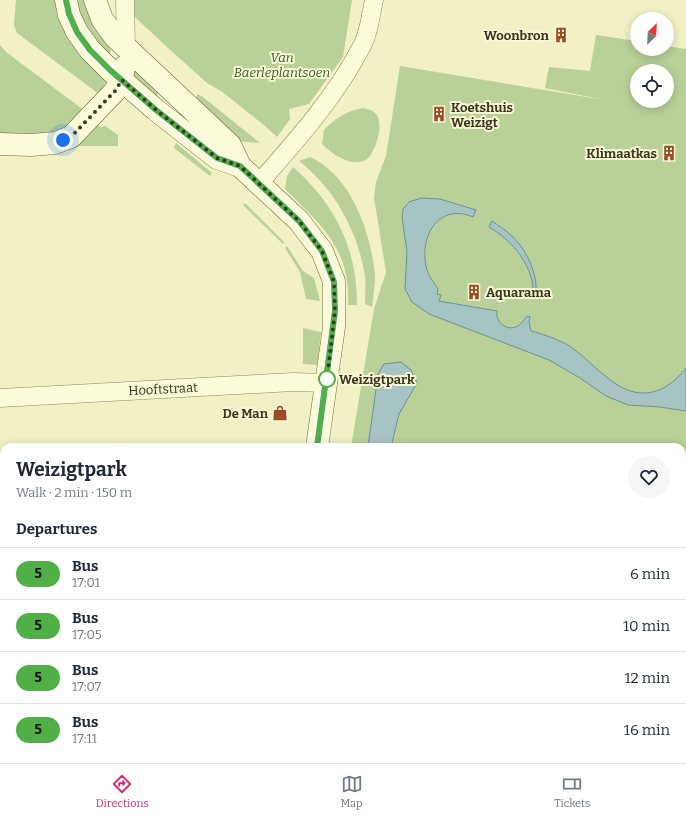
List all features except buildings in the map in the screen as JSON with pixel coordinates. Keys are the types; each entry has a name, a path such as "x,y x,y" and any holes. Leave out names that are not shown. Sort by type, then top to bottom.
{"street":[{"path":"66,0 69,14 77,32 90,50 156,110 217,158 240,166 299,221 322,251 334,282 335,308 327,383 318,443"},
{"path":"95,0 102,19 126,48 230,145 240,166"},
{"path":"0,144 30,145 55,142 71,137 115,91 122,80 126,48 125,0"},
{"path":"259,183 302,133 347,73 364,43 374,0"},
{"name":"Hooftstraat","path":"0,398 300,382 327,383"}],"green space":[{"path":"16,0 56,0 108,79 99,94 17,33 14,25"},
{"path":"73,0 87,0 111,51 109,54 94,42"},
{"name":"Van Baerleplantsoen","path":"132,0 352,0 343,57 309,104 289,109 290,119 277,137 221,91 207,83 135,17"},
{"name":"Weizigtpark","path":"596,35 630,40 630,56 674,56 674,47 686,49 686,443 352,443 374,309 386,272 374,198 376,182 386,156 400,66 605,100 545,88 549,67 590,71"},
{"path":"0,45 6,52 85,111 68,128 52,135 0,137"},
{"path":"138,67 161,90 155,97 130,77"},
{"path":"198,94 260,143 237,141 193,101"},
{"path":"363,108 372,111 378,117 378,136 373,150 367,159 361,162 349,161 337,156 322,144 324,130 332,122 342,116"},
{"path":"93,122 101,127 105,126 118,135 118,146 78,146 73,144"},
{"path":"176,143 212,173 210,176 174,148"},
{"path":"310,157 325,166 337,178 348,192 364,224 373,259 375,276 372,307 365,304 365,276 362,260 357,243 343,212 324,185 299,161"},
{"path":"293,167 321,196 341,228 353,265 357,305 348,305 348,285 344,268 339,253 331,240 322,227 285,189 287,176"},
{"path":"245,203 284,242 283,244 243,205"},
{"path":"287,246 303,271 314,278 320,301 306,299 300,272 285,248"},
{"path":"303,328 321,332 317,365 303,364"}],"water":[{"path":"421,198 440,199 476,210 473,217 460,214 449,215 440,219 433,226 428,236 425,247 427,270 438,289 437,294 441,295 439,301 497,311 500,322 506,327 510,328 518,326 527,316 530,317 529,322 531,331 562,342 571,347 614,383 631,391 649,393 657,391 673,382 686,368 686,411 660,407 628,405 606,396 580,378 549,360 429,314 412,302 405,289 407,252 402,217 403,209 409,202"},
{"path":"492,221 513,237 523,249 534,273 536,282 535,298 533,297 531,276 521,256 506,239 489,227"},
{"path":"401,362 411,370 417,383 399,414 392,443 369,443 378,374 384,364"}],"bus line":[{"name":"5","path":"66,0 69,14 77,32 90,50 110,70 156,110 217,158 240,166 299,221 322,251 334,282 335,311 327,383 318,443"}],"place":[{"name":"Woonbron","path":"561,35"},
{"name":"Koetshuis Weizigt","path":"439,114"},
{"name":"Klimaatkas","path":"669,153"},
{"name":"Aquarama","path":"474,292"},
{"name":"Weizigtpark","path":"327,379"},
{"name":"De Man","path":"280,413"}],"route":[{"path":"63,140 71,137 115,91 122,80 156,110 217,158 240,166 259,183 299,221 322,251 334,282 335,311 327,379"}]}
